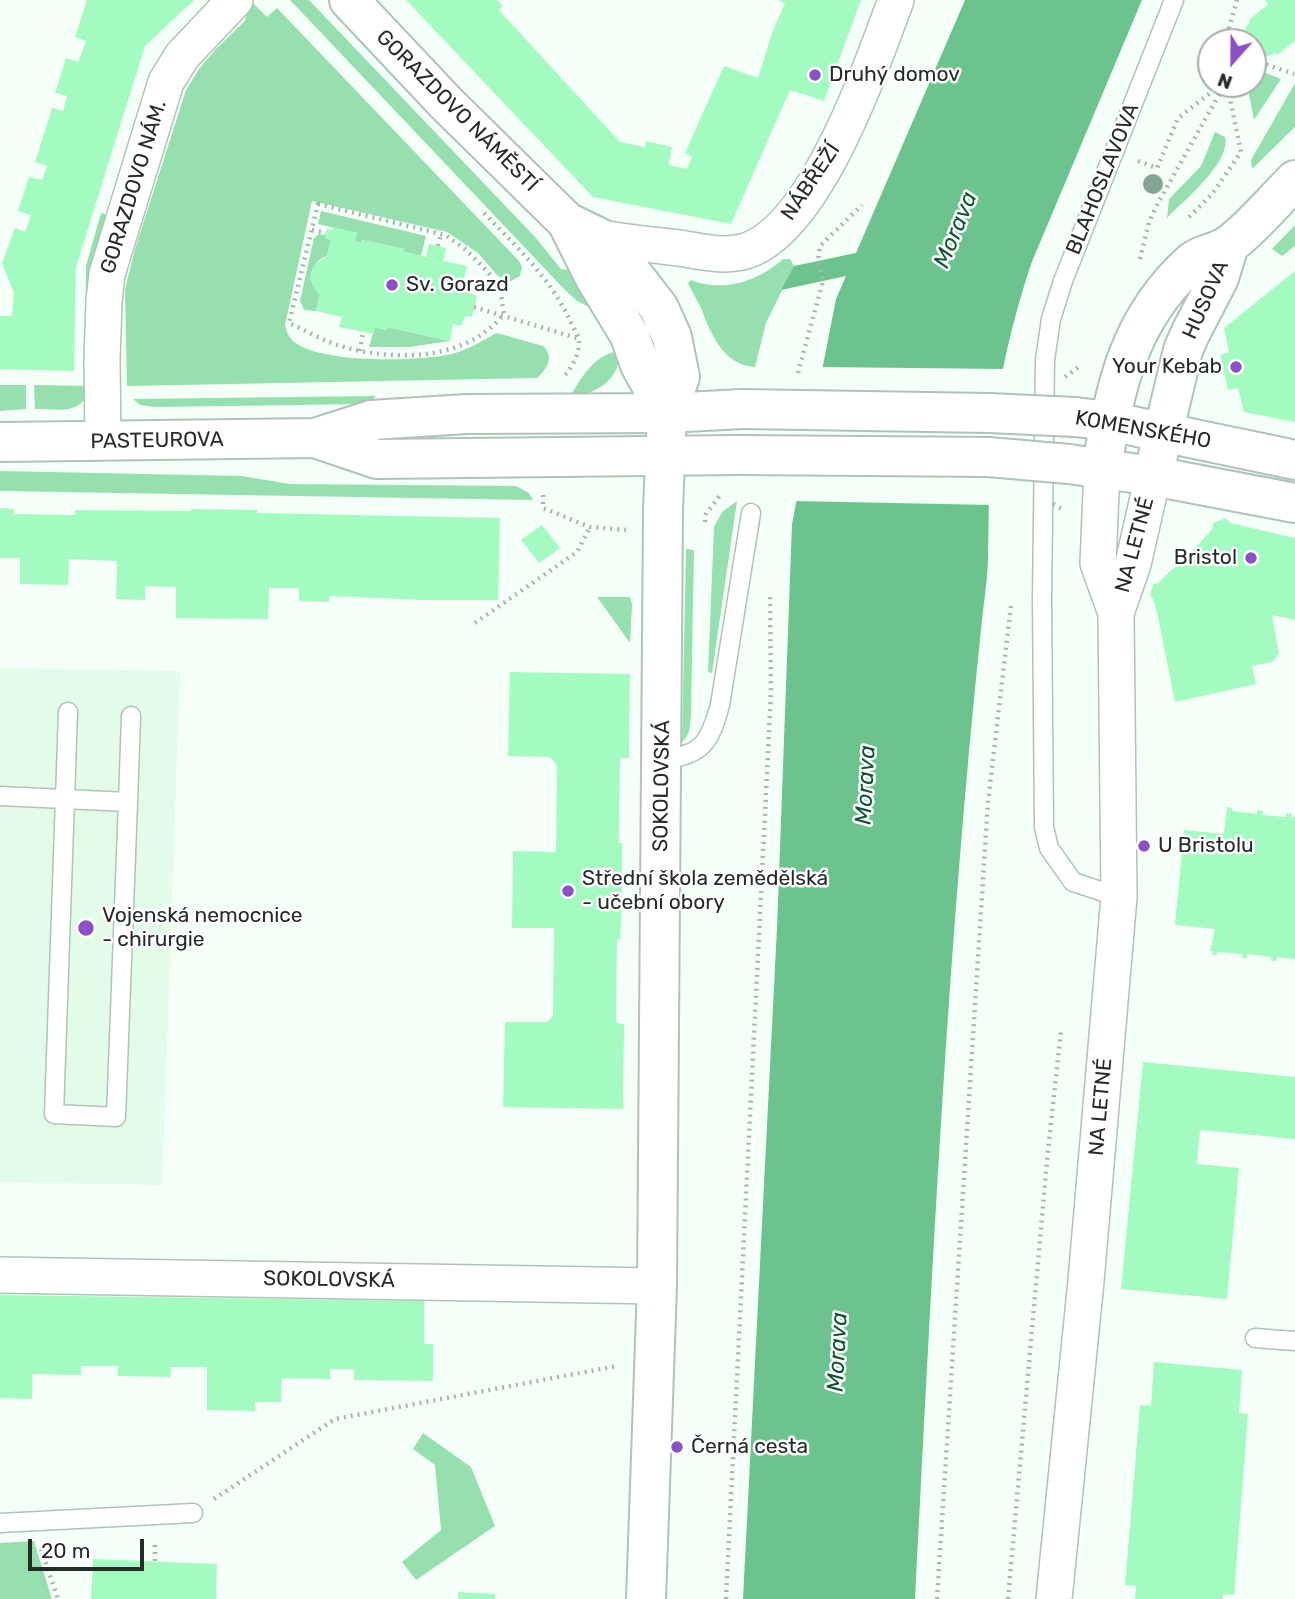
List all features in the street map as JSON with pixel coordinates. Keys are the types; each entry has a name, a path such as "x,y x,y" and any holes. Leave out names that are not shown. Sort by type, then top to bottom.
{"street":[{"name":"GORAZDOVO NÁM.","path":"103,442 104,301 110,262 166,82 182,56 235,0"},
{"name":"GORAZDOVO NÁMĚSTÍ","path":"349,0 446,103 583,230 595,278 667,412"},
{"name":"NÁBŘEŽÍ","path":"583,230 724,254 753,248 770,237 797,207 839,142 863,88 896,0"},
{"name":"HUSOVA","path":"1086,467 1092,419 1120,375 1139,329 1151,311 1174,280 1194,260 1229,245 1295,180"},
{"name":"HUSOVA","path":"1153,476 1183,350 1219,278 1229,245"},
{"name":"KOMENSKÉHO","path":"315,438 371,420 467,414 742,409 989,413 1092,419 1295,460"},
{"name":"SOKOLOVSKÁ","path":"646,1599 657,1286 667,412"},
{"name":"PASTEUROVA","path":"0,442 315,438"},
{"name":"KOMENSKÉHO","path":"315,438 377,459 665,455 735,471 988,457 1153,476 1295,503"},
{"name":"NA LETNÉ","path":"1054,1599 1086,1281 1119,897 1116,613 1098,563 1086,467"},
{"name":"NA LETNÉ","path":"1116,613 1133,564 1153,476"},
{"name":"SOKOLOVSKÁ","path":"0,1275 657,1286"}],"lane":[{"name":"BLAHOSLAVOVA","path":"1119,897 1073,882 1049,849 1044,827 1042,599 1045,360 1051,319 1063,281 1174,0"},
{"path":"663,759 680,758 697,750 705,745 713,729 720,705 751,513"},
{"path":"68,712 54,1114 116,1117 131,716"},
{"path":"0,796 128,802"},
{"path":"1255,1338 1295,1341"},
{"path":"0,1523 193,1513"}],"path":[{"path":"1229,28 1237,0"},
{"path":"1267,65 1294,74"},
{"path":"1157,168 1178,118 1206,98"},
{"path":"1139,264 1153,213 1217,98"},
{"path":"1228,98 1241,152"},
{"path":"318,204 441,234 464,248 487,271 500,288 505,314 493,328 446,351 415,355 341,347 289,323 318,204"},
{"path":"823,281 818,261 820,246 862,205"},
{"path":"484,213 552,289 579,339 574,363 561,379"},
{"path":"312,230 326,233"},
{"path":"438,246 441,234"},
{"path":"474,307 505,314 579,339"},
{"path":"360,351 363,332"},
{"path":"704,530 706,514 735,471"},
{"path":"543,508 590,527 628,530"},
{"path":"474,623 577,552 590,527"},
{"path":"726,1599 771,693 770,586"},
{"path":"937,1599 988,802 1012,597"},
{"path":"1008,1599 1060,1031"},
{"path":"193,1513 335,1419 625,1365"},
{"path":"41,1548 58,1599"}],"shaded area":[{"path":"250,0 267,17 277,8 522,267 520,276 509,282 498,276 478,253 447,232 312,201 285,325 289,336 299,345 317,352 363,359 412,359 454,354 497,333 543,346 547,350 548,363 537,378 127,386 125,289 135,249 186,90 216,49 245,21"},
{"path":"290,0 309,0 536,238 561,269 577,271 591,308 566,291"},
{"path":"1267,74 1281,79 1254,120 1250,98 1267,98"},
{"path":"1295,83 1295,127 1252,169 1251,160"},
{"path":"1215,132 1225,137 1221,158 1205,181 1167,218 1169,199 1201,166"},
{"path":"321,211 426,236 421,256 404,252 404,249 362,240 361,243 355,241 357,233 318,224"},
{"path":"101,213 111,216 85,361 86,266"},
{"path":"1295,225 1295,246 1282,256 1272,249"},
{"path":"319,234 326,235 325,238 331,240 327,256 313,267 312,283 320,294 316,311 304,310 300,301 314,238"},
{"path":"783,259 790,259 794,266 766,323 755,367 734,361 714,338 688,283 691,280 716,285 740,283 763,273"},
{"path":"375,327 386,330 387,327 450,341 409,347 369,347"},
{"path":"619,351 616,371 611,378 588,393 569,399 595,362"},
{"path":"0,385 26,385 26,409 0,411"},
{"path":"34,385 91,386 87,396 76,406 53,410 35,409"},
{"path":"376,396 369,404 155,407 140,405 133,399"},
{"path":"0,471 242,476 289,484 516,486 529,493 533,500 0,491"},
{"path":"737,501 712,673 708,672 714,527 722,512"},
{"path":"686,549 694,550 691,714 689,733 682,742"},
{"path":"597,597 630,597 630,643"},
{"name":"Vojenská nemocnice - chirurgie","path":"0,668 180,671 162,1185 0,1182"},
{"path":"423,1433 471,1467 495,1526 416,1580 402,1562 441,1530 435,1465 413,1449"},
{"path":"34,1541 52,1599 0,1599 0,1543"}],"water":[{"name":"Morava","path":"965,0 1142,0 1031,264 1008,348 996,412 990,465 987,574 969,751 950,993 915,1599 743,1599 777,928 792,524 836,299 846,276 781,290 794,266 856,253"}],"pier":[{"path":"818,367 1006,369 996,434 992,505 793,501"}],"building":[{"path":"87,0 194,0 145,46 76,267 74,371 0,369 0,316 12,316 14,293 2,263 15,228 25,232 31,215 18,211 29,177 42,180 47,166 35,162 52,108 63,111 67,96 55,93 66,58 78,62 86,41 75,37"},
{"path":"406,0 497,0 503,6 499,10 620,142 645,147 646,141 672,147 669,165 687,169 692,157 685,153 724,66 758,78 785,3 778,0 861,0 824,101 790,90 731,224 593,197"},
{"path":"1265,0 1295,0 1295,41 1277,55 1276,53 1267,56 1267,28 1246,28 1249,20 1268,4"},
{"name":"Sv. Gorazd","path":"333,227 357,233 355,241 361,243 361,240 404,249 404,252 426,257 429,244 446,248 443,261 467,266 463,282 471,284 469,292 477,296 472,317 465,316 461,326 453,324 450,341 387,327 386,330 375,327 374,334 339,327 342,317 316,311 320,294 315,290 310,278 314,265 327,256 331,240 325,238 327,229 332,230"},
{"path":"1295,271 1295,422 1244,412 1238,388 1228,390 1220,355 1229,352 1224,328"},
{"path":"0,508 14,509 14,514 75,515 75,510 191,509 500,518 498,600 329,596 329,602 299,601 299,588 269,588 268,619 176,618 176,587 145,586 145,600 116,599 117,561 69,559 68,585 20,584 20,558 0,558"},
{"path":"1226,518 1230,523 1295,538 1295,620 1272,615 1279,654 1272,662 1252,666 1256,684 1175,702 1158,617 1150,596 1153,584 1158,583 1201,542 1213,528 1213,523"},
{"path":"542,525 560,548 539,563 521,540"},
{"name":"Střední škola zemědělská - učební obory","path":"510,672 630,674 629,758 620,758 619,843 622,843 622,905 620,939 617,939 616,1023 624,1024 623,1109 503,1107 505,1022 547,1022 553,1016 554,928 512,928 513,851 556,852 557,765 550,757 508,756"},
{"path":"1227,807 1232,808 1232,811 1257,814 1257,810 1263,811 1262,815 1286,817 1286,813 1295,817 1295,959 1277,957 1276,961 1271,961 1271,957 1248,954 1247,958 1242,958 1242,954 1217,952 1217,955 1212,955 1213,951 1210,951 1215,929 1175,925 1184,830 1224,834"},
{"path":"1143,1062 1295,1077 1295,1139 1200,1130 1197,1164 1239,1168 1227,1299 1121,1289"},
{"path":"0,1295 424,1301 424,1344 433,1344 433,1381 354,1380 354,1369 330,1369 331,1379 282,1378 281,1402 255,1402 255,1411 207,1410 207,1367 171,1367 170,1377 118,1376 118,1366 81,1366 81,1375 32,1374 32,1399 0,1398"},
{"path":"1154,1362 1242,1370 1239,1413 1248,1414 1234,1595 1223,1594 1223,1599 1135,1599 1136,1586 1125,1585 1140,1405 1151,1406"},
{"path":"93,1559 217,1564 216,1599 91,1599"},
{"path":"458,1592 495,1594 495,1599 458,1599"}],"place":[{"name":"Druhý domov","path":"815,75"},
{"name":"Sv. Gorazd","path":"392,285"},
{"name":"Your Kebab","path":"1236,367"},
{"name":"Bristol","path":"1251,558"},
{"name":"U Bristolu","path":"1144,846"},
{"name":"Střední škola zemědělská - učební obory","path":"568,891"},
{"name":"Vojenská nemocnice - chirurgie","path":"86,928"},
{"name":"Černá cesta","path":"677,1447"}]}
